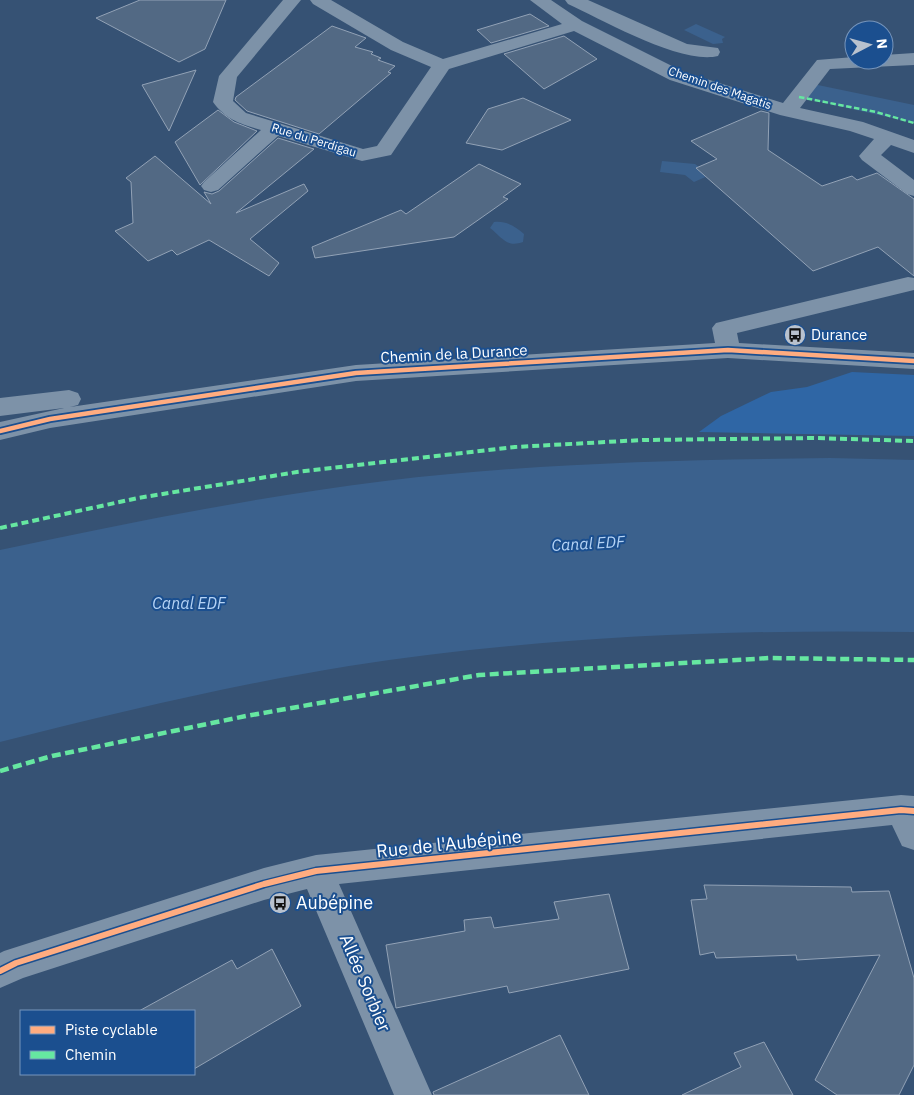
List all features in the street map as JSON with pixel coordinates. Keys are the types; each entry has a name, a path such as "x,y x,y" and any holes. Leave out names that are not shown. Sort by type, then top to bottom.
{"street":[{"name":"Rue du Perdigau","path":"292,0 228,76 223,102 239,117 362,155 384,151 442,65"},
{"path":"319,0 397,46 442,65 576,24"},
{"name":"Chemin des Magatis","path":"539,0 576,24 677,76 787,111 856,126 914,146"},
{"path":"574,0 683,49 711,52"},
{"path":"787,111 824,64 914,59"},
{"path":"211,186 275,128"},
{"path":"888,137 869,156 914,190"},
{"path":"728,350 724,328 908,284"},
{"name":"Chemin de la Durance","path":"0,431 50,419 356,373 728,350 914,361"},
{"path":"0,407 69,399 150,404"},
{"name":"Rue de l'Aubépine","path":"0,971 16,963 255,887 316,872 910,819"},
{"name":"Allée Sorbier","path":"316,872 413,1095"}],"shaded area":[{"path":"852,372 914,375 914,436 699,432 721,416 771,392 807,387"}],"water":[{"path":"696,24 725,37 722,39 723,43 713,44 684,30"},
{"path":"662,161 695,164 710,175 694,182 685,175 660,172"},
{"path":"494,222 507,223 517,229 524,234 523,242 512,244 505,241 490,228"},
{"name":"Canal EDF","path":"830,458 914,460 914,632 773,632 631,637 490,648 419,656 349,666 217,691 0,742 0,550 240,503 385,481 552,466 663,461"}],"building":[{"path":"140,0 226,0 205,49 179,62 96,18"},
{"path":"530,14 549,26 491,43 477,30"},
{"path":"332,26 366,38 355,47 373,52 371,54 381,58 378,60 395,66 388,72 391,73 319,134 247,111 235,100 236,97"},
{"path":"564,36 597,59 544,89 504,54"},
{"path":"196,70 169,131 142,85"},
{"path":"523,98 571,120 502,150 466,143 488,109"},
{"path":"218,110 234,122 257,131 200,185 175,142"},
{"path":"761,111 769,113 768,150 822,186 852,176 857,180 877,173 914,199 914,276 878,247 813,271 696,168 717,159 691,141"},
{"path":"278,138 314,149 236,213 304,184 308,191 250,239 279,263 269,276 209,240 177,255 172,250 148,261 115,231 133,223 131,182 126,178 155,156 211,204 204,192 212,194 219,191"},
{"path":"479,164 521,184 503,197 508,199 454,237 315,258 312,247 401,210 406,214"},
{"path":"704,885 851,887 852,892 889,891 914,978 914,1065 899,1095 837,1095 815,1080 880,955 797,960 796,955 716,958 714,952 700,955 691,900 707,899"},
{"path":"609,894 629,969 509,993 507,986 396,1008 386,945 465,931 464,920 491,917 494,928 559,919 554,902"},
{"path":"272,949 301,1006 195,1068 195,1010 141,1010 232,960 237,969"},
{"path":"560,1035 589,1095 434,1095 433,1092"},
{"path":"764,1042 793,1095 682,1095 741,1067 734,1053"}],"waterway":[{"path":"813,92 914,114"}],"marked path":[{"path":"799,97 876,112 914,123"},
{"path":"0,528 138,498 297,472 515,447 643,440 814,438 914,441"},
{"path":"0,771 52,756 246,716 479,675 770,658 914,660"}],"cycle path":[{"path":"0,431 50,419 356,373 728,350 914,361"},
{"path":"0,971 16,963 264,884 316,871 901,810 914,811"}],"place":[{"name":"Durance","path":"795,335"},
{"name":"Aubépine","path":"280,903"}]}
